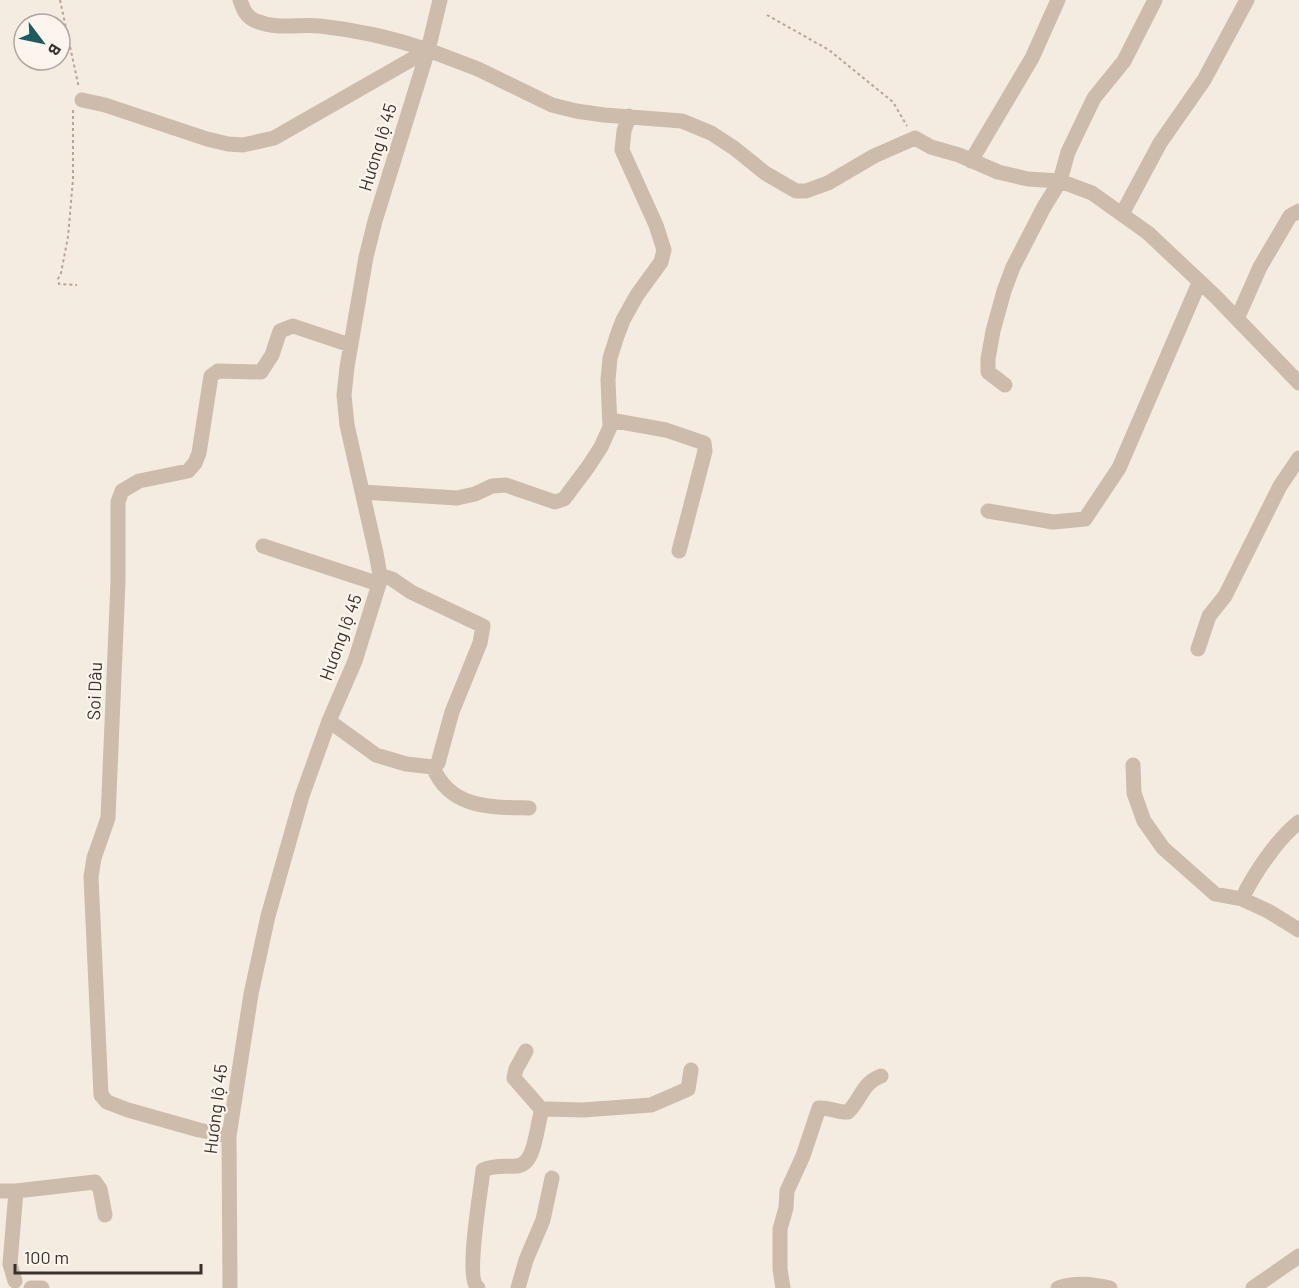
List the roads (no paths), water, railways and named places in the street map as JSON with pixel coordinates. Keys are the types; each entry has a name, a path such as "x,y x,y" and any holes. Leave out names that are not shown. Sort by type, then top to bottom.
{"street":[{"path":"240,0 244,12 254,20 275,27 317,26 359,31 428,50 478,69 552,105 576,111 682,121 711,133 765,173 796,191 806,191 828,183 883,151 915,138 932,147 998,172 1028,179 1060,181 1092,193 1148,233 1299,383"},
{"name":"Hương lộ 45","path":"230,1288 229,1136 251,994 268,916 302,796 329,721 355,661 379,579 347,426 344,394 350,345 375,221 428,50 440,0"},
{"path":"971,161 1032,58 1058,0"},
{"path":"1005,385 988,372 988,359 1001,301 1013,267 1060,181 1068,152 1094,98 1124,61 1155,0"},
{"path":"1122,214 1160,143 1204,80 1247,0"},
{"path":"82,100 105,105 207,139 243,145 274,138 428,50"},
{"path":"362,492 457,498 475,494 492,486 506,485 555,502 564,499 588,467 610,427 608,380 610,358 617,336 637,295 661,262 664,250 656,225 622,150 624,131 629,117"},
{"path":"1237,319 1260,267 1290,216 1299,211"},
{"path":"988,510 1053,522 1085,519 1119,468 1199,283"},
{"name":"Soi Dâu","path":"229,1136 128,1110 107,1102 100,1095 92,876 94,858 108,818 118,582 118,502 122,491 139,481 188,471 195,463 211,376 218,371 261,372 272,355 280,331 293,326 350,345"},
{"path":"610,420 666,430 704,443 705,450 679,551"},
{"path":"1198,649 1209,616 1225,596 1280,486 1299,458"},
{"path":"263,546 379,579 392,579 411,592 483,626 480,643 452,712 438,763 433,767 406,764 376,755 329,721"},
{"path":"1133,765 1134,793 1144,821 1163,848 1215,894 1242,899 1268,911 1299,930"},
{"path":"433,767 437,778 452,793 471,803 529,808"},
{"path":"1242,899 1253,878 1283,838 1299,822"},
{"path":"526,1051 516,1069 514,1078 542,1110"},
{"path":"478,1288 474,1285 472,1278 472,1260 483,1170 498,1166 522,1166 527,1162 542,1110 548,1108 583,1110 651,1105 688,1089 691,1070"},
{"path":"783,1288 780,1269 780,1229 786,1208 787,1191 803,1156 819,1108 848,1112 869,1080 881,1076"},
{"path":"518,1288 526,1260 543,1220 552,1178"},
{"path":"0,1191 95,1182 100,1189 105,1215"},
{"path":"12,1283 10,1264 16,1191"},
{"path":"1253,1288 1299,1256"},
{"path":"1058,1288 1070,1284 1089,1284 1110,1288"},
{"path":"31,1288 42,1288"}]}
